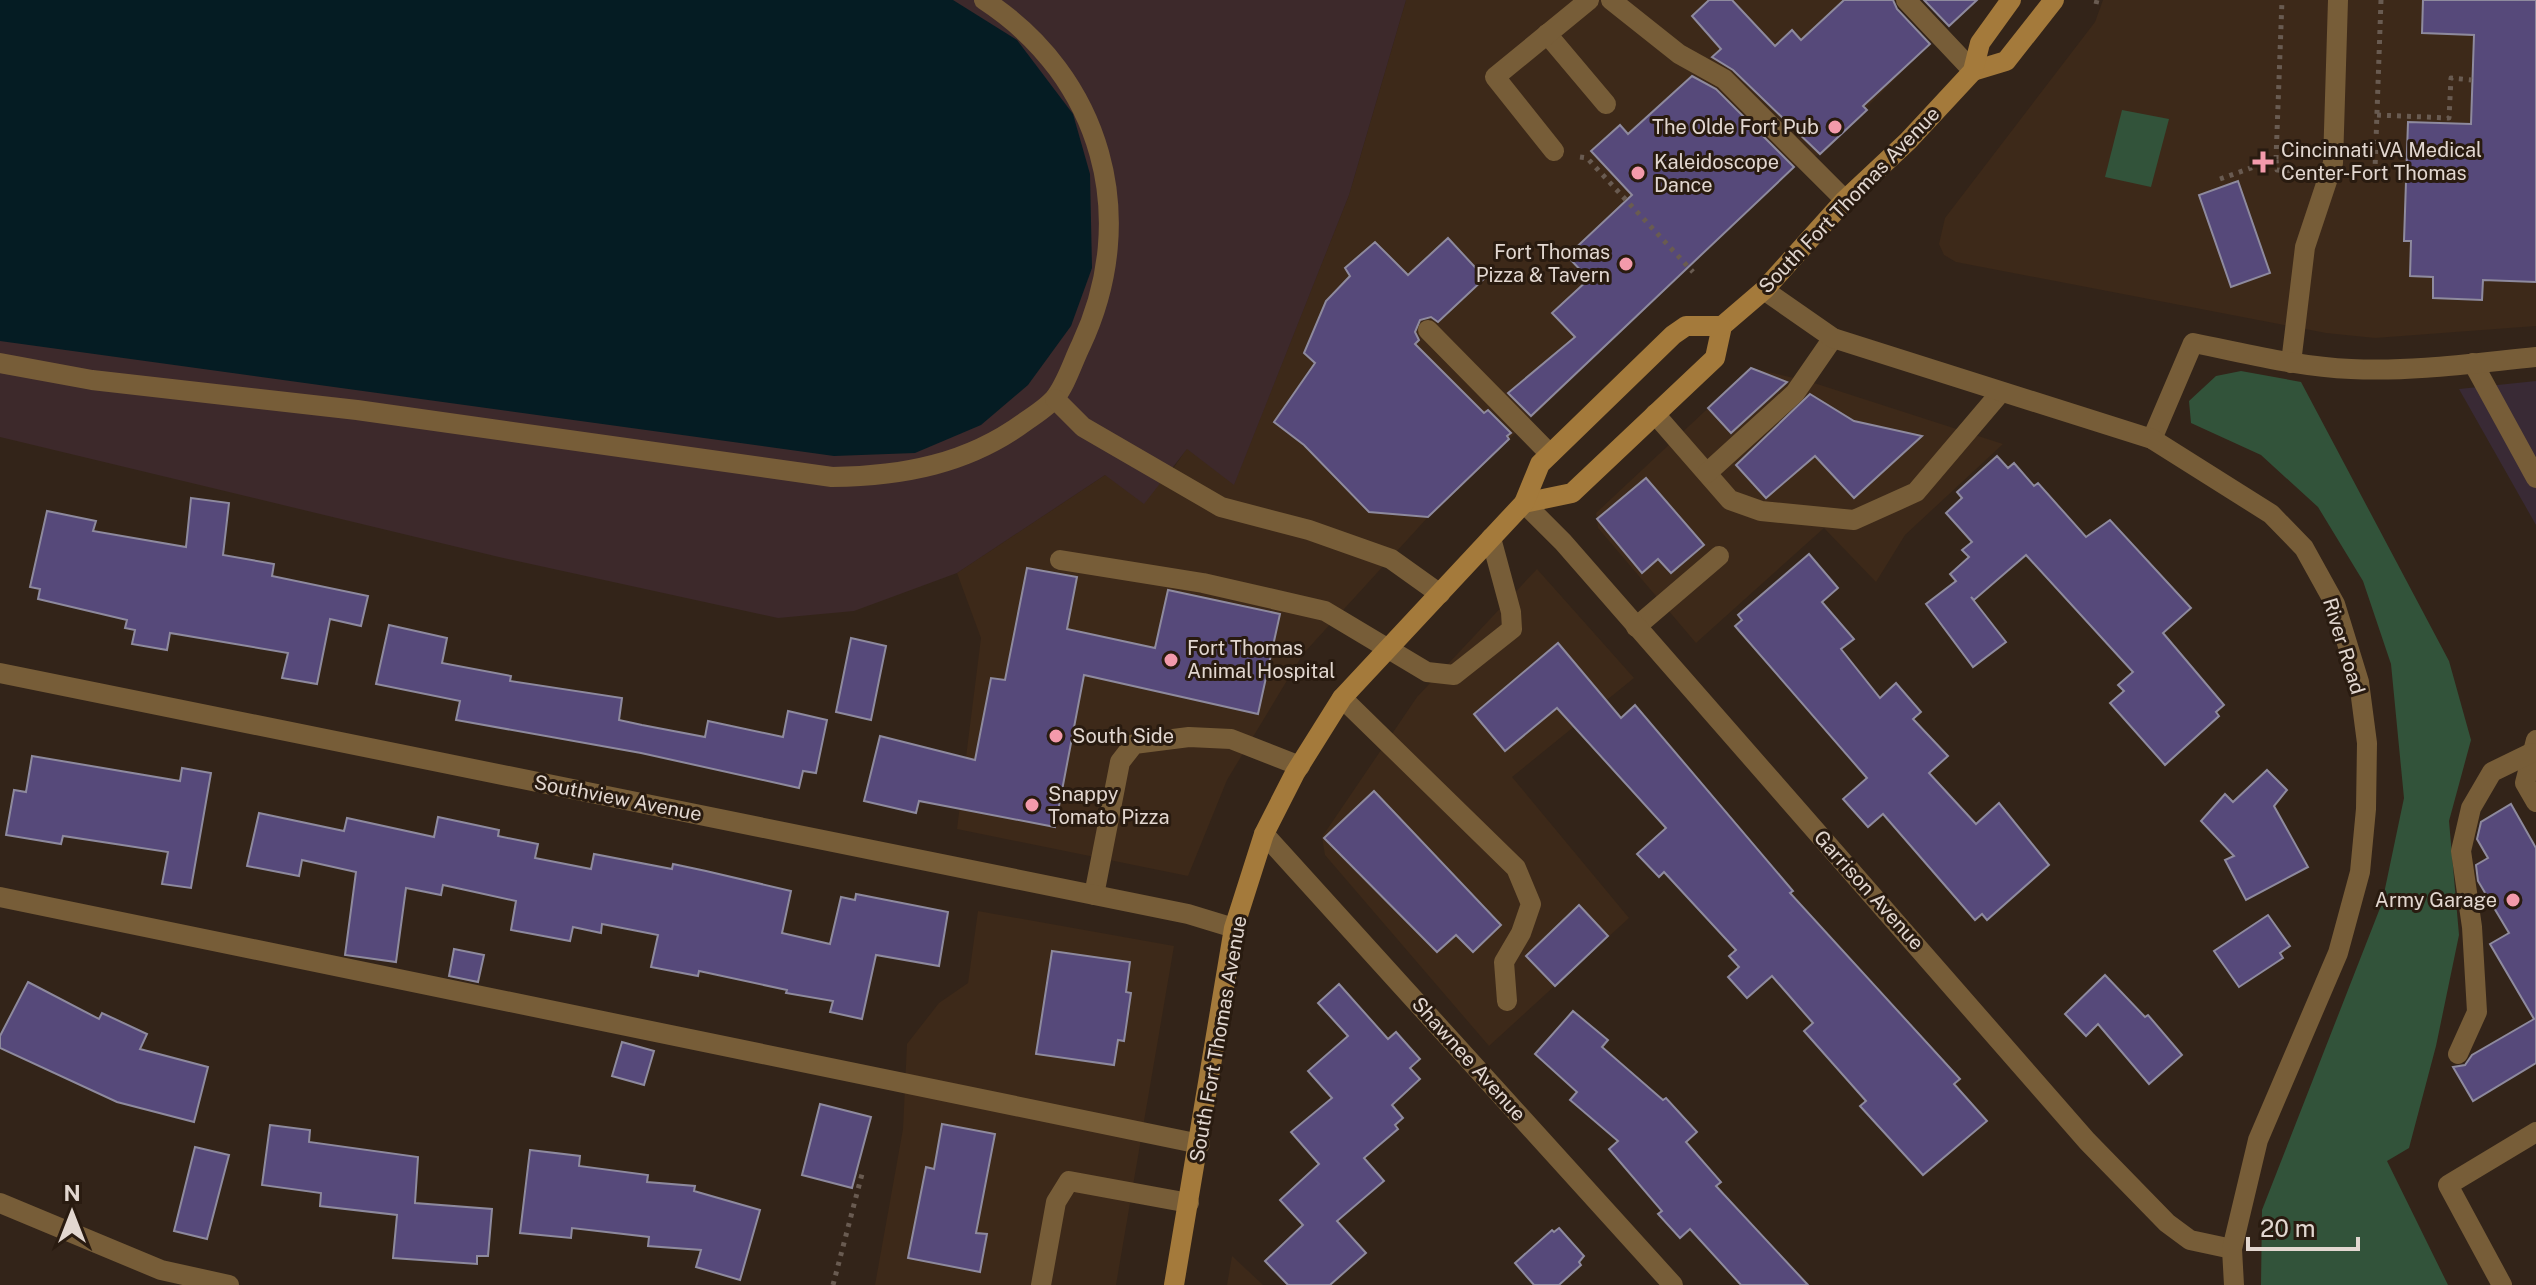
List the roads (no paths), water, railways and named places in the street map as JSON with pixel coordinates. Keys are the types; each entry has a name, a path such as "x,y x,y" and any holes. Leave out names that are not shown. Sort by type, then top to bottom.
{"main road":[{"name":"South Fort Thomas Avenue","path":"1179,1284 1189,1203 1234,928 1264,834 1300,766 1342,698 1524,503 1540,464 1550,454 1673,335 1686,326 1722,326 1764,290 1845,200 1908,141 1973,71 1980,43 2011,0"},
{"name":"South Fort Thomas Avenue","path":"1973,71 2006,61 2025,42 2054,0"},
{"path":"1524,503 1572,493 1715,358 1722,326"}],"street":[{"path":"0,363 92,380 357,410 832,477 883,476 959,459 995,444 1055,399 1092,321 1107,274 1111,239 1104,172 1085,112 1064,73 984,0"},
{"path":"1554,151 1495,77 1589,0"},
{"path":"1611,0 1679,54 1724,79 1845,200"},
{"path":"1906,0 1973,71"},
{"path":"2291,363 2305,247 2330,172 2338,0"},
{"path":"1547,34 1606,104"},
{"name":"River Road","path":"1764,290 1833,338 2152,439 2271,514 2304,548 2335,604 2359,682 2367,743 2366,809 2360,872 2338,953 2258,1140 2232,1249 2234,1285"},
{"path":"1428,330 1550,454"},
{"path":"1707,473 1795,393 1833,338"},
{"path":"2152,439 2193,343 2291,363 2352,369 2536,357"},
{"path":"2473,363 2536,478"},
{"path":"1655,414 1730,500 1761,511 1854,520 1916,492 2001,392"},
{"path":"1055,399 1083,427 1221,507 1309,530 1391,559 1440,594"},
{"name":"Garrison Avenue","path":"1524,503 1563,542 2087,1141 2167,1223 2190,1240 2232,1249"},
{"path":"1060,560 1203,583 1325,611 1427,672 1454,675 1512,629 1511,612 1491,538"},
{"path":"1636,627 1719,556"},
{"name":"Southview Avenue","path":"0,673 1188,914 1234,928"},
{"path":"1342,698 1516,868 1531,904 1521,933 1504,962 1507,1001"},
{"path":"1094,895 1120,762 1134,744 1189,737 1231,739 1300,766"},
{"path":"2534,746 2525,783 2536,802"},
{"path":"2458,1054 2477,1012 2472,927 2461,851 2471,808 2492,772 2534,746"},
{"name":"Shawnee Avenue","path":"1264,834 1673,1285"},
{"path":"0,897 1200,1144"},
{"path":"2502,1285 2448,1185 2536,1132"},
{"path":"1041,1285 1056,1202 1069,1181 1189,1203"},
{"path":"0,1203 161,1270 229,1285"}],"water":[{"path":"0,0 953,0 1017,40 1073,114 1090,174 1092,268 1071,326 1028,385 981,425 915,453 834,456 0,341"}],"place":[{"name":"The Olde Fort Pub","path":"1835,127"},
{"name":"Cincinnati VA Medical Center-Fort Thomas","path":"2263,162"},
{"name":"Kaleidoscope Dance","path":"1638,173"},
{"name":"Fort Thomas Pizza & Tavern","path":"1626,264"},
{"name":"Fort Thomas Animal Hospital","path":"1171,660"},
{"name":"South Side","path":"1056,736"},
{"name":"Snappy Tomato Pizza","path":"1032,805"},
{"name":"Army Garage","path":"2513,900"}]}
